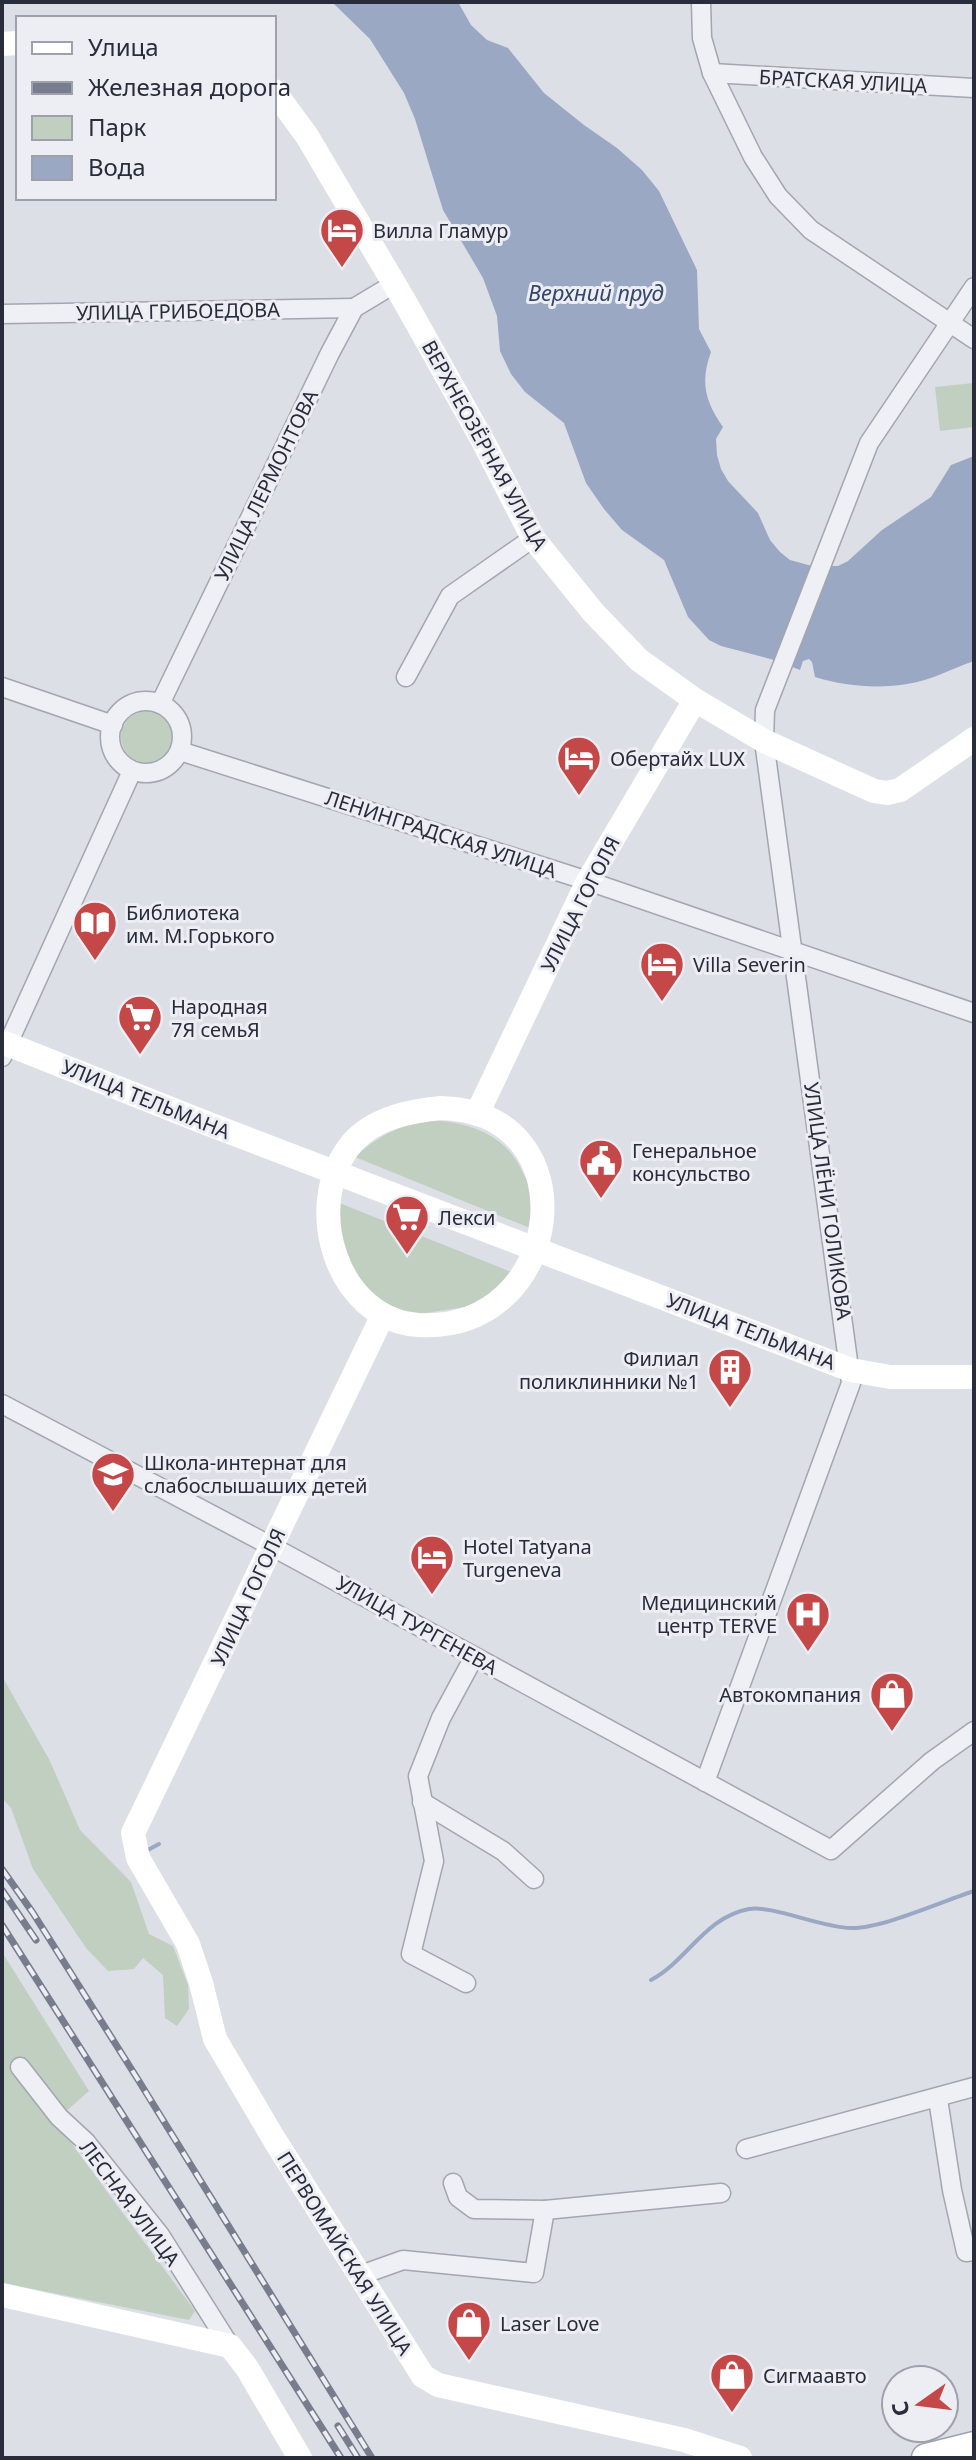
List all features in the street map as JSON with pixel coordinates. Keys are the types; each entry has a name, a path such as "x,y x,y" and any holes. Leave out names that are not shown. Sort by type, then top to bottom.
{"main road":[{"path":"926,2458 974,2446"}],"street":[{"path":"701,2 702,38 712,73 753,157 778,196 811,230 974,339"},
{"name":"БРАТСКАЯ УЛИЦА","path":"712,73 974,88"},
{"name":"ВЕРХНЕОЗЁРНАЯ УЛИЦА","path":"276,94 307,136 394,284 483,441 533,538 610,632 639,660 695,700 764,741 858,785 887,793 900,790 974,739"},
{"path":"354,308 394,284"},
{"name":"УЛИЦА ЛЁНИ ГОЛИКОВА","path":"705,1782 847,1398 851,1370 764,741 765,710 869,443 974,287"},
{"name":"УЛИЦА ГРИБОЕДОВА","path":"2,314 354,308"},
{"name":"УЛИЦА ЛЕРМОНТОВА","path":"160,704 354,308"},
{"path":"406,677 450,596 533,538"},
{"path":"2,687 113,725"},
{"name":"УЛИЦА ГОГОЛЯ","path":"477,1114 588,881 695,700"},
{"path":"147,701 160,704 171,711 179,722 182,738 180,751 175,759 154,773 132,771 117,759 110,742 113,725 118,714 132,704 147,701"},
{"name":"ЛЕНИНГРАДСКАЯ УЛИЦА","path":"180,751 588,881 974,1013"},
{"path":"4,1047 132,771"},
{"name":"УЛИЦА ТЕЛЬМАНА","path":"4,1047 851,1370 890,1377 974,1377"},
{"path":"441,1108 477,1114 508,1131 527,1151 534,1166 544,1213 530,1265 496,1305 478,1314 449,1323 421,1325 382,1317 357,1295 335,1256 330,1235 329,1206 336,1173 353,1143 390,1118 441,1108"},
{"name":"УЛИЦА ГОГОЛЯ","path":"133,1833 382,1317"},
{"name":"УЛИЦА ТУРГЕНЕВА","path":"2,1404 831,1850 951,1745 974,1731"},
{"path":"466,1983 411,1954 434,1861 418,1776 441,1718 474,1657"},
{"path":"422,1802 503,1851 534,1879"},
{"name":"ПЕРВОМАЙСКАЯ УЛИЦА","path":"133,1833 138,1858 188,1944 215,2039 423,2376 438,2385 684,2440 740,2458"},
{"name":"ЛЕСНАЯ УЛИЦА","path":"20,2067 59,2117 86,2142 160,2235 247,2368 300,2458"},
{"path":"746,2149 974,2087"},
{"path":"938,2099 952,2190 966,2252 974,2251"},
{"path":"453,2183 458,2197 474,2209 545,2210 721,2193"},
{"path":"361,2275 403,2260 534,2273 545,2210"},
{"path":"2,2295 230,2346"}],"green space":[{"path":"974,383 974,427 940,431 935,387"},
{"path":"147,711 165,719 173,737 165,755 147,763 129,755 121,737 129,719"},
{"path":"430,1120 472,1127 507,1149 532,1190 530,1228 355,1157 390,1132"},
{"path":"337,1202 511,1272 499,1290 471,1306 413,1315 383,1307 360,1286 335,1224"},
{"path":"2,1676 50,1761 80,1830 131,1882 149,1934 173,1946 188,1985 189,2009 177,2026 165,2018 163,1975 143,1958 134,1969 108,1971 86,1948 33,1869 11,1808 2,1798"},
{"path":"2,1952 89,2091 55,2121 195,2311 189,2320 2,2283"}],"water":[{"name":"Верхний пруд","path":"332,2 458,2 471,25 487,40 508,48 544,93 642,170 659,191 697,270 699,329 711,352 706,391 723,427 716,439 721,469 758,513 770,540 790,560 812,566 838,566 848,561 882,530 931,497 951,465 974,456 974,661 908,684 861,686 815,677 809,659 803,661 800,670 709,640 688,617 664,560 622,530 586,483 564,423 525,392 511,374 500,351 497,316 483,278 443,210 404,93 370,39"}],"waterway":[{"path":"146,1851 159,1844"},
{"path":"651,1980 720,1921 749,1909 771,1910 839,1927 864,1927 974,1891"}],"railway":[{"path":"2,1869 137,2078 372,2458"},
{"path":"2,1890 36,1940"},
{"path":"2,1925 341,2458"},
{"path":"338,2426 358,2458"}],"place":[{"name":"Вилла Гламур","path":"342,269"},
{"name":"Обертайх LUX","path":"579,797"},
{"name":"Библиотека им. М.Горького","path":"95,962"},
{"name":"Villa Severin","path":"662,1003"},
{"name":"Народная 7Я семьЯ","path":"140,1056"},
{"name":"Генеральное консульство","path":"601,1200"},
{"name":"Лекси","path":"407,1256"},
{"name":"Филиал поликлинники №1","path":"730,1409"},
{"name":"Школа-интернат для слабослышаших детей","path":"113,1513"},
{"name":"Hotel Tatyana Turgeneva","path":"432,1596"},
{"name":"Медицинский центр TERVE","path":"808,1653"},
{"name":"Автокомпания","path":"892,1733"},
{"name":"Laser Love","path":"469,2362"},
{"name":"Сигмаавто","path":"732,2414"}]}
